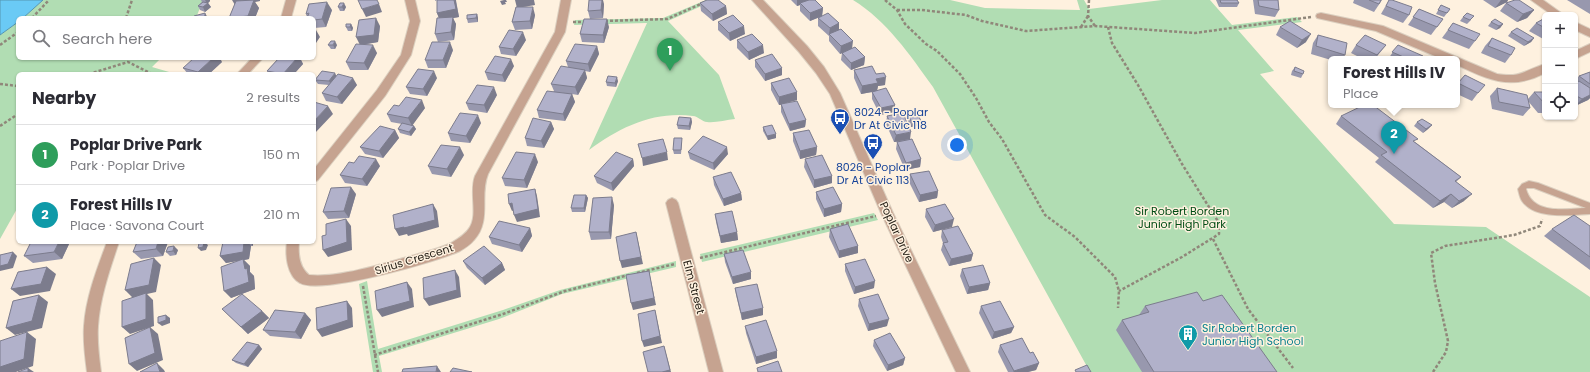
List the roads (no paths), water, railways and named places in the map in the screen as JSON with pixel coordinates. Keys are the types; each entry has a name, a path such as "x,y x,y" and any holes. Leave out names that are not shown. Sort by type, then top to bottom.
{"street":[{"path":"287,16 291,0"},
{"path":"316,174 381,93 406,55 415,21 410,0"},
{"name":"Sirius Crescent","path":"293,244 292,248 297,272 306,280 322,282 361,274 448,250 463,243 472,235 479,223 477,194 479,182 487,164 560,32 566,0"},
{"name":"Poplar Drive","path":"756,0 803,49 820,70 834,93 887,213 963,372"},
{"path":"1536,0 1554,12"},
{"path":"1322,16 1379,28 1445,56"},
{"path":"1578,27 1590,34"},
{"path":"1578,54 1590,48"},
{"path":"244,72 256,60"},
{"path":"1460,62 1486,74 1506,79 1524,78 1542,69"},
{"name":"Elm Street","path":"672,203 716,372"},
{"path":"94,372 91,338 93,305 102,272 112,244"}],"lane":[{"path":"1590,206 1530,184 1524,186 1522,189 1522,194 1525,200 1545,211 1590,211"}],"water":[{"path":"0,0 43,0 25,16 16,16 16,23 0,35"}],"place":[{"name":"Poplar Drive Park","path":"670,71"},
{"name":"8024 - Poplar Dr At Civic 118","path":"840,135"},
{"name":"Forest Hills IV","path":"1394,154"},
{"name":"8026 - Poplar Dr At Civic 113","path":"873,160"},
{"name":"Sir Robert Borden Junior High School","path":"1188,351"}],"park label":[{"name":"Sir Robert Borden Junior High Park","path":"1182,217"}]}
